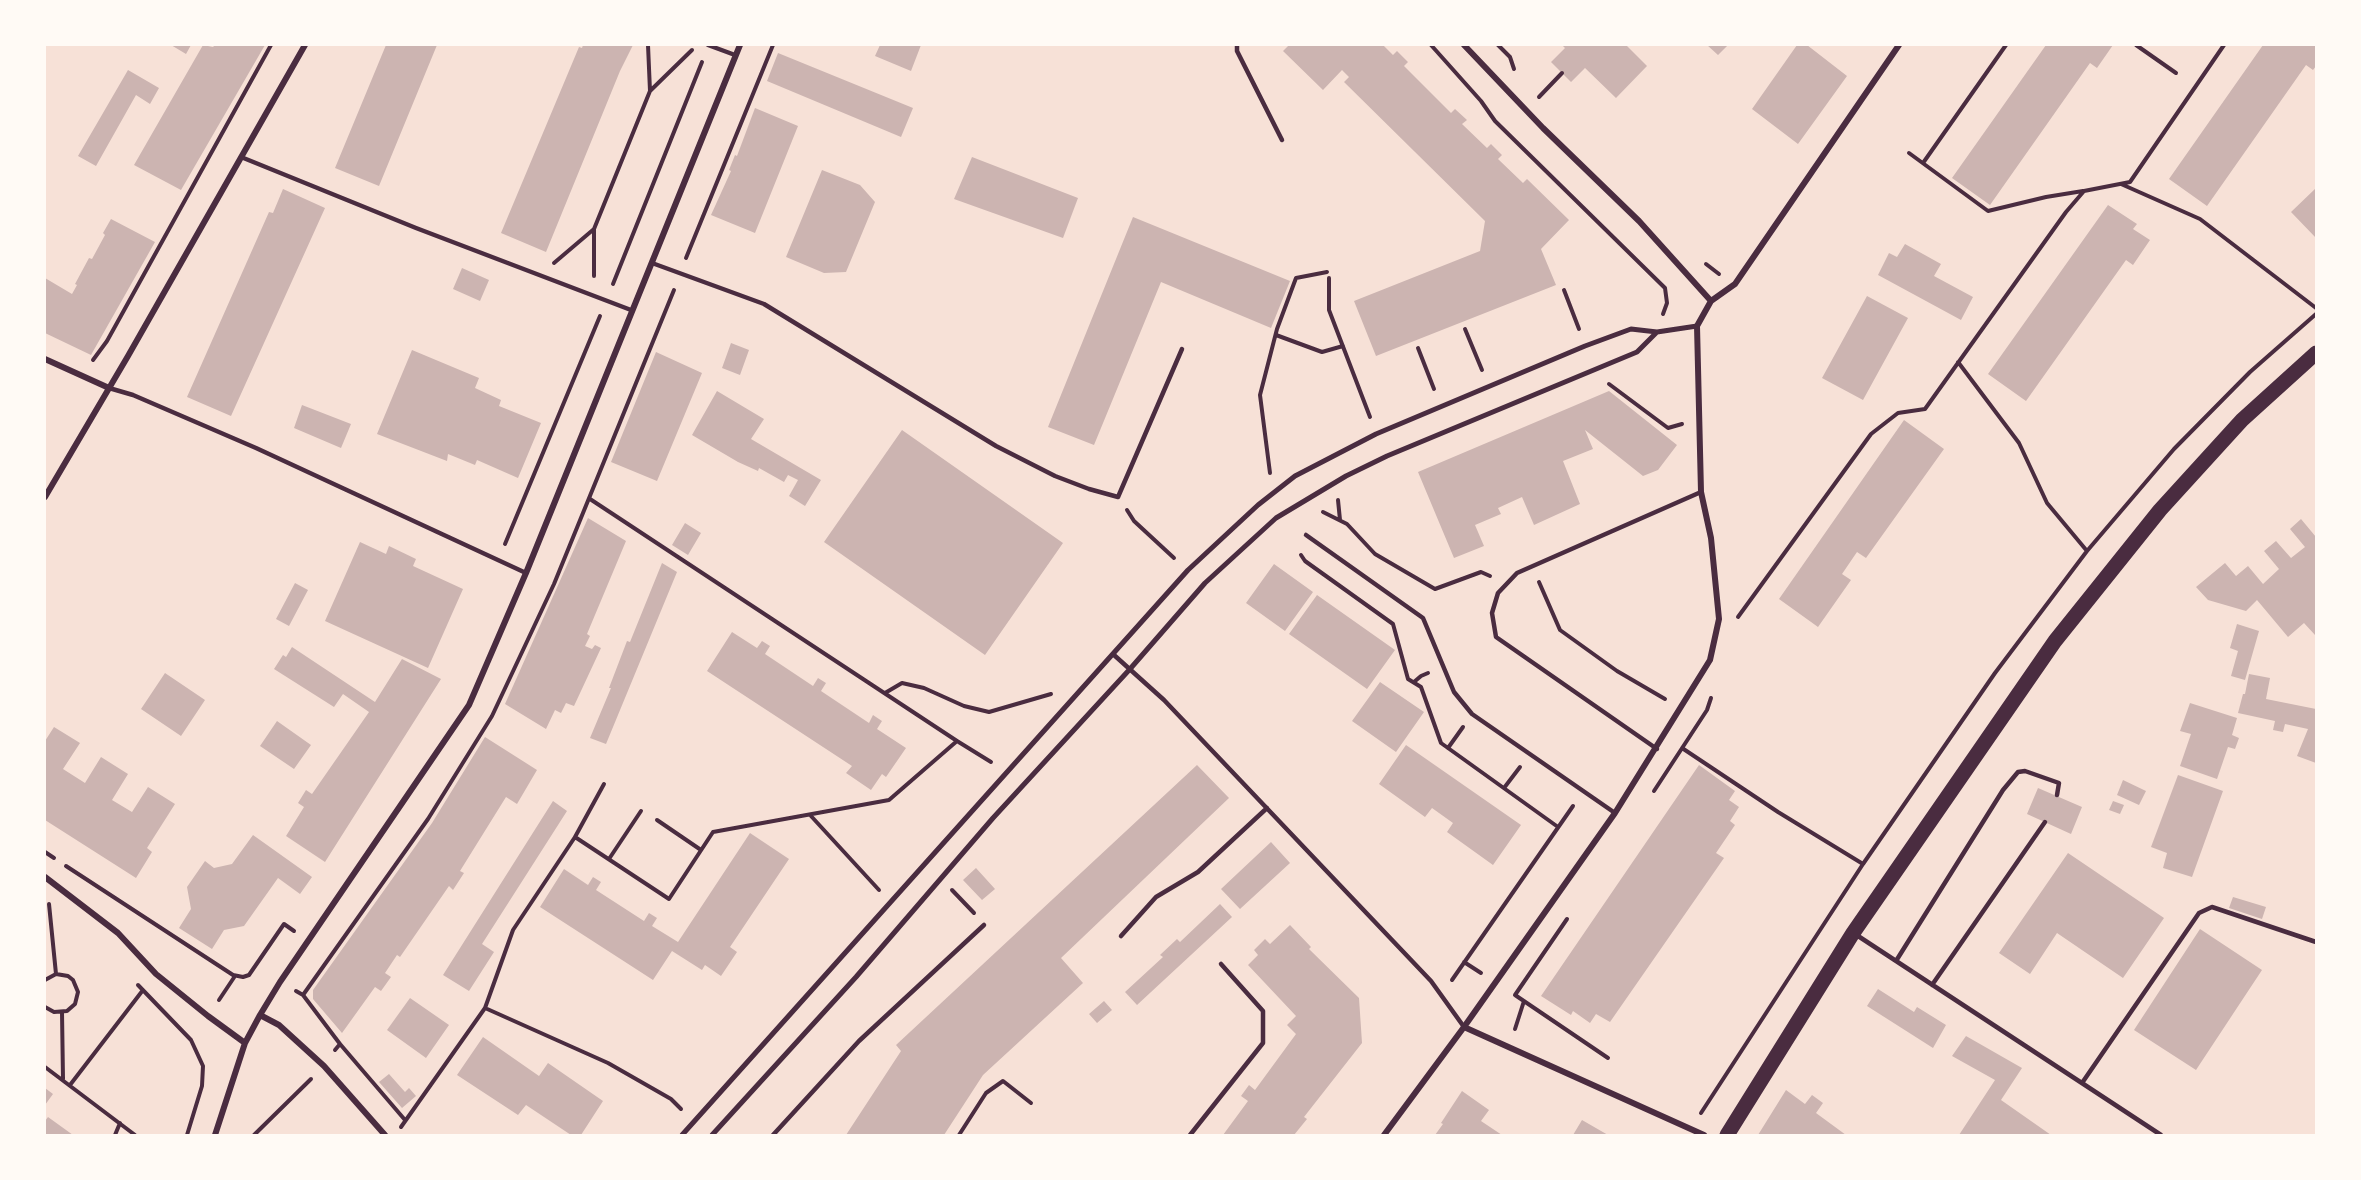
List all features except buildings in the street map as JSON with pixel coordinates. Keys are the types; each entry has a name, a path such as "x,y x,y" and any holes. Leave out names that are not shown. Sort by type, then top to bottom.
{"main road":[{"path":"1726,1135 1852,933 2055,641 2160,510 2242,420 2316,353"}],"street":[{"path":"45,497 110,388 305,45"},
{"path":"215,1135 245,1043 260,1015 308,940 469,705 526,573 740,45"},
{"path":"1464,45 1543,128 1639,221 1711,301"},
{"path":"1384,1135 1464,1027 1615,813 1710,660 1719,619 1711,538 1701,492 1697,326 1711,301 1734,284 1899,45"},
{"path":"682,1135 1188,570 1258,505 1295,476 1377,434 1585,346 1631,329 1657,332 1697,326"},
{"path":"712,1135 856,977 993,818 1130,669 1204,584 1276,518 1346,476 1387,456 1637,352 1657,332"},
{"path":"45,359 110,388"},
{"path":"45,877 118,933 156,974 245,1043"},
{"path":"260,1015 279,1025 324,1066 385,1135"},
{"path":"1464,1027 1704,1135"}],"lane":[{"path":"708,45 735,55"},
{"path":"1237,45 1237,51 1282,141"},
{"path":"241,157 416,228 631,310"},
{"path":"652,263 764,304 996,446 1054,476 1118,497 1182,349"},
{"path":"110,388 133,395 256,448 526,573"},
{"path":"1657,748 1496,637 1492,613 1498,593 1517,573 1701,492"},
{"path":"1306,535 1423,618 1454,692 1472,714 1615,813"},
{"path":"1114,655 1164,700 1431,981 1464,1027"},
{"path":"1896,961 2003,790 2018,772 2025,771 2059,783 2057,795"},
{"path":"1121,936 1156,897 1198,872 1267,808"},
{"path":"1932,985 2045,822"},
{"path":"2082,1083 2199,913 2212,907 2316,942"},
{"path":"773,1135 860,1041 984,925"},
{"path":"1852,933 2161,1135"},
{"path":"1190,1135 1263,1043 1263,1011 1221,964"}],"path":[{"path":"83,356 92,361 107,341 271,45"},
{"path":"648,45 650,91"},
{"path":"594,296 594,229 650,91 697,45"},
{"path":"1431,45 1481,101 1495,121 1665,288 1667,303 1657,332"},
{"path":"1923,163 2006,45"},
{"path":"2136,45 2176,73"},
{"path":"1909,153 1988,211 2046,197 2130,182 2224,45"},
{"path":"1539,97 1562,73"},
{"path":"2121,184 2200,219 2316,308"},
{"path":"1735,627 1737,617 1871,434 1898,413 1924,409 2066,212 2084,191"},
{"path":"540,276 594,229"},
{"path":"1277,490 1271,483 1260,395 1276,335 1296,278 1327,272"},
{"path":"1329,278 1329,310 1377,434"},
{"path":"1564,290 1585,346"},
{"path":"1466,329 1489,387"},
{"path":"1276,335 1322,352 1343,346"},
{"path":"1418,348 1441,407"},
{"path":"1958,362 2019,443 2047,503 2087,551"},
{"path":"1591,371 1668,428 1698,422"},
{"path":"590,499 1006,771"},
{"path":"1298,504 1320,511 1347,524 1375,554 1435,589 1481,572 1507,584"},
{"path":"1134,521 1188,570"},
{"path":"1299,552 1305,561 1393,624 1408,679 1421,687 1441,743 1558,827"},
{"path":"1531,567 1560,630 1617,671 1682,708"},
{"path":"885,693 902,684 924,688 964,706 989,712 1087,684"},
{"path":"1649,798 1707,710 1714,689"},
{"path":"1663,739 1683,748 1778,812 1863,864"},
{"path":"575,837 669,899 712,832 889,800 957,741"},
{"path":"1504,788 1529,754"},
{"path":"396,1135 485,1008 513,930 575,837 604,784"},
{"path":"1441,995 1583,791"},
{"path":"609,859 641,811"},
{"path":"810,815 891,902"},
{"path":"657,820 701,850"},
{"path":"45,852 233,975 243,977 249,975 284,924 331,955"},
{"path":"942,878 984,925"},
{"path":"45,909 47,903"},
{"path":"47,903 57,911"},
{"path":"47,903 56,974"},
{"path":"1569,916 1515,995 1608,1058"},
{"path":"1464,962 1494,982"},
{"path":"45,980 56,974 68,976 73,980 78,992 75,1004 62,1012 54,1012 45,1007"},
{"path":"70,1085 156,974"},
{"path":"136,983 142,992 191,1040 203,1066 202,1086 187,1135"},
{"path":"303,995 340,1044"},
{"path":"1509,1046 1524,1001"},
{"path":"485,1008 608,1063 671,1100 695,1121"},
{"path":"62,1012 63,1080"},
{"path":"45,1066 135,1135"},
{"path":"959,1135 986,1093 1003,1081 1031,1102"},
{"path":"114,1135 120,1123"}]}
